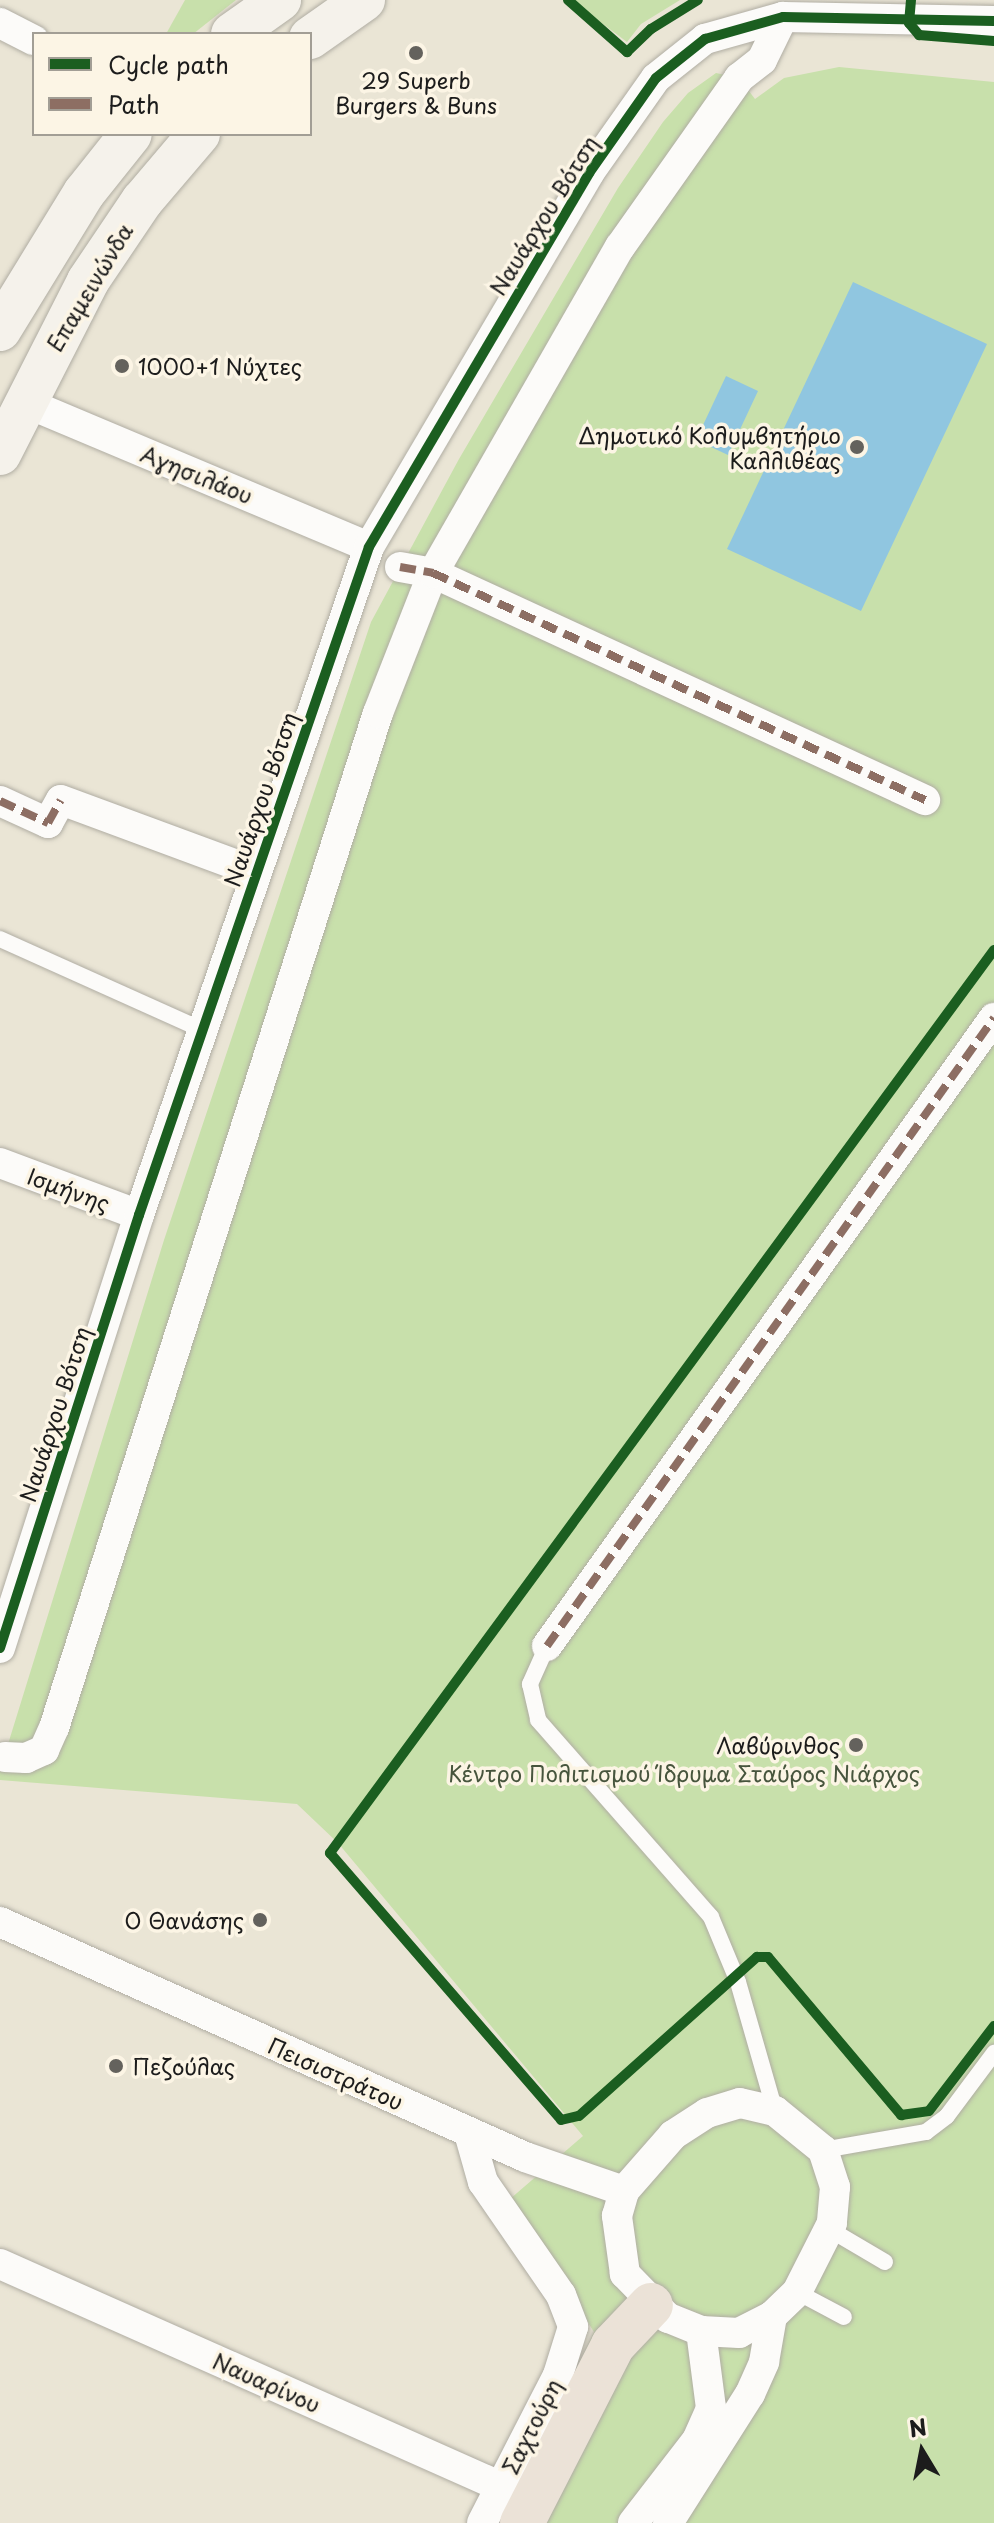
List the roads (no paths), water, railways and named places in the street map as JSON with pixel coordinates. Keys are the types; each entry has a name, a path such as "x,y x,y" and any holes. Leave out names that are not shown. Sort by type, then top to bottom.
{"highway":[{"path":"518,2503 613,2345 651,2305"}],"main road":[{"path":"235,32 280,0"},
{"path":"312,37 364,0"},
{"path":"0,330 84,193 129,136"},
{"name":"Επαμεινώνδα","path":"0,454 24,402 112,243 197,136"}],"street":[{"path":"2,1756 26,1758 44,1750 54,1728 378,713 433,573 620,247 739,78 762,60 783,17 994,21"},
{"name":"Ναυάρχου Βότση","path":"0,1648 139,1215 205,1031 256,872 369,547 589,173 656,78 705,39 783,17"},
{"path":"0,23 32,39"},
{"name":"Αγησιλάου","path":"24,402 369,547"},
{"path":"400,567 433,573 925,800"},
{"path":"0,801 48,823 61,800 256,872"},
{"path":"547,1646 994,1018"},
{"name":"Ισμήνης","path":"0,1163 139,1215"},
{"name":"Πεισιστράτου","path":"0,1922 469,2133 586,2182 624,2191"},
{"path":"740,2103 775,2111 823,2150 835,2187 829,2229 797,2292 772,2316 739,2333 701,2331 651,2305 625,2274 617,2216 624,2191 673,2135 707,2113 740,2103"},
{"name":"Σαχτούρη","path":"469,2133 483,2182 561,2295 573,2327 568,2353 518,2503 482,2523"},
{"name":"Ναυαρίνου","path":"0,2264 518,2503"},
{"path":"668,2523 750,2394 764,2362 772,2316"},
{"path":"633,2523 697,2440 711,2408 701,2331"}],"lane":[{"path":"0,939 205,1031"},
{"path":"547,1646 530,1684 538,1720 711,1917 738,1982 775,2111"},
{"path":"823,2150 926,2132 947,2116 994,2053"},
{"path":"829,2229 885,2262"},
{"path":"797,2292 844,2317"}],"water":[{"name":"Δημοτικό Κολυμβητήριο Καλλιθέας","path":"853,282 987,344 861,611 727,549"},
{"path":"726,376 758,391 728,455 696,440"}],"place":[{"name":"29 Superb Burgers & Buns","path":"416,53"},
{"name":"1000+1 Νύχτες","path":"122,366"},
{"name":"Δημοτικό Κολυμβητήριο Καλλιθέας","path":"857,447"},
{"name":"Λαβύρινθος","path":"856,1745"},
{"name":"Ο Θανάσης","path":"260,1920"},
{"name":"Πεζούλας","path":"116,2066"}],"park label":[{"name":"Κέντρο Πολιτισμού Ίδρυμα Σταύρος Νιάρχος","path":"684,1773"}]}
